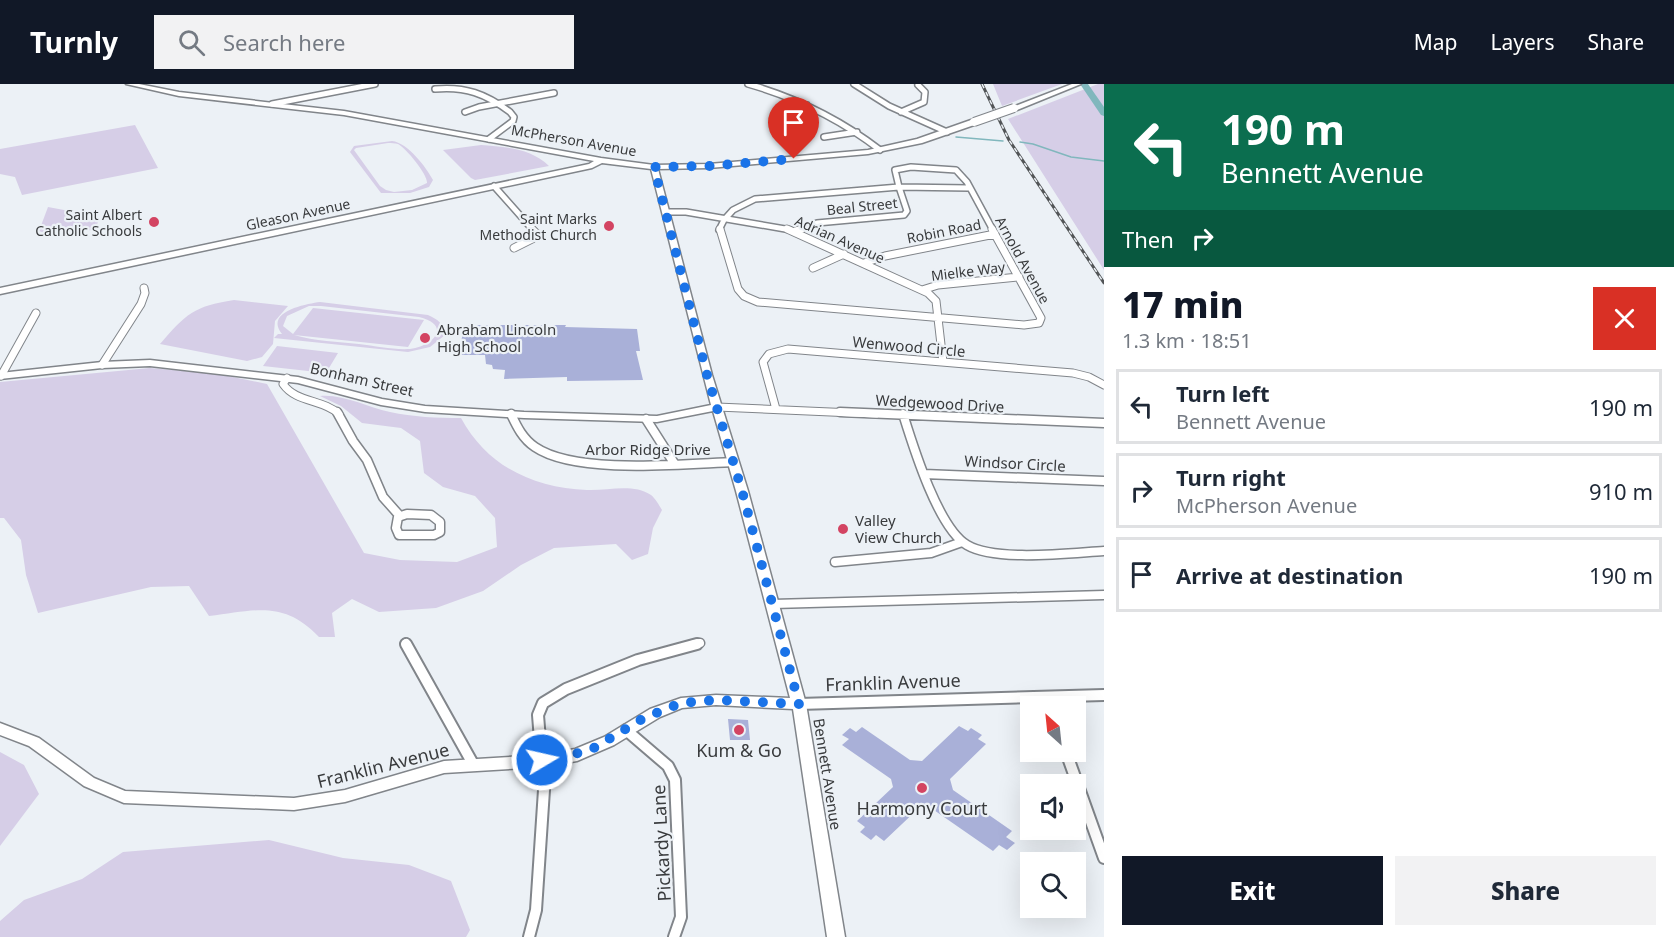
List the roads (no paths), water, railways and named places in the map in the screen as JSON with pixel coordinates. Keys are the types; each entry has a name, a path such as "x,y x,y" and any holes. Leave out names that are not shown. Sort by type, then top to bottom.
{"main road":[{"name":"McPherson Avenue","path":"129,84 179,94 366,116 601,160 654,167 730,165 880,150 910,144 947,132 1078,84"},
{"name":"Gleason Avenue","path":"0,291 592,166 601,160"},
{"name":"Bennett Avenue","path":"654,167 799,704 836,937"},
{"name":"Bonham Street","path":"0,376 102,365 169,364 287,378 393,405 511,414 646,419 669,418 698,409 717,407"},
{"name":"Franklin Avenue","path":"0,729 45,748 101,789 138,799 260,803 315,802 360,792 431,770 473,764 542,760 589,751 668,707 694,701 799,704"}],"street":[{"path":"272,105 278,101 375,84"},
{"path":"748,84 807,105 857,132 880,150"},
{"path":"766,89 772,84"},
{"path":"854,84 901,112 947,132"},
{"path":"435,89 451,85 469,86 481,90 512,114 514,119 489,139"},
{"path":"901,112 924,102 925,92 918,85"},
{"path":"465,112 498,103 554,93"},
{"path":"778,112 807,105"},
{"path":"824,137 857,132"},
{"name":"Arnold Avenue","path":"726,218 719,231 738,289 749,299 774,305 1024,325 1039,323 1041,318 1019,277 969,188 956,170 936,167 896,170 899,187"},
{"path":"494,186 537,233 532,239 514,248"},
{"path":"726,218 741,203 755,199 899,187 969,188"},
{"name":"Beal Street","path":"795,231 817,223 903,215 907,212 899,187"},
{"name":"Adrian Avenue","path":"666,212 687,212 795,231 922,290 936,299 944,362"},
{"name":"Robin Road","path":"864,263 885,256 995,234"},
{"path":"813,268 844,254"},
{"name":"Mielke Way","path":"922,290 939,285 1019,277"},
{"path":"102,365 141,304 145,293 144,288"},
{"path":"0,376 36,313"},
{"name":"Wenwood Circle","path":"776,409 763,362 765,357 775,351 795,350 1080,374 1104,385"},
{"path":"287,378 283,384 285,388 301,397 328,406 342,416 350,437 369,464 386,505 399,515 434,516 440,522 440,532 434,535 399,535 396,530 399,515"},
{"name":"Wedgewood Drive","path":"717,407 1104,423"},
{"name":"Arbor Ridge Drive","path":"511,414 515,428 529,444 565,460 589,465 734,462"},
{"path":"903,414 912,449 952,531 962,542 974,549 996,554 1104,551"},
{"path":"646,419 674,463"},
{"name":"Windsor Circle","path":"924,474 1104,481"},
{"path":"835,562 931,552 962,542"},
{"path":"773,604 1104,595"},
{"path":"406,643 473,764"},
{"path":"529,937 536,910 544,790 538,715 543,703 554,694 638,660 700,643"},
{"name":"Franklin Avenue","path":"1086,697 1104,695"},
{"name":"Franklin Avenue","path":"799,704 1020,701"},
{"name":"Pickardy Lane","path":"626,730 668,766 675,780 681,917 674,937"},
{"path":"1070,762 1104,858"}],"waterway":[{"path":"1084,84 1104,113"},
{"path":"956,137 1003,141"},
{"path":"1020,142 1071,157 1104,161"}],"railway":[{"path":"982,84 1009,140 1104,283"}],"place":[{"name":"Saint Albert Catholic Schools","path":"154,222"},
{"name":"Saint Marks Methodist Church","path":"609,226"},
{"name":"Abraham Lincoln High School","path":"425,338"},
{"name":"Valley View Church","path":"843,529"},
{"name":"Kum & Go","path":"739,730"},
{"name":"Harmony Court","path":"922,788"}]}
